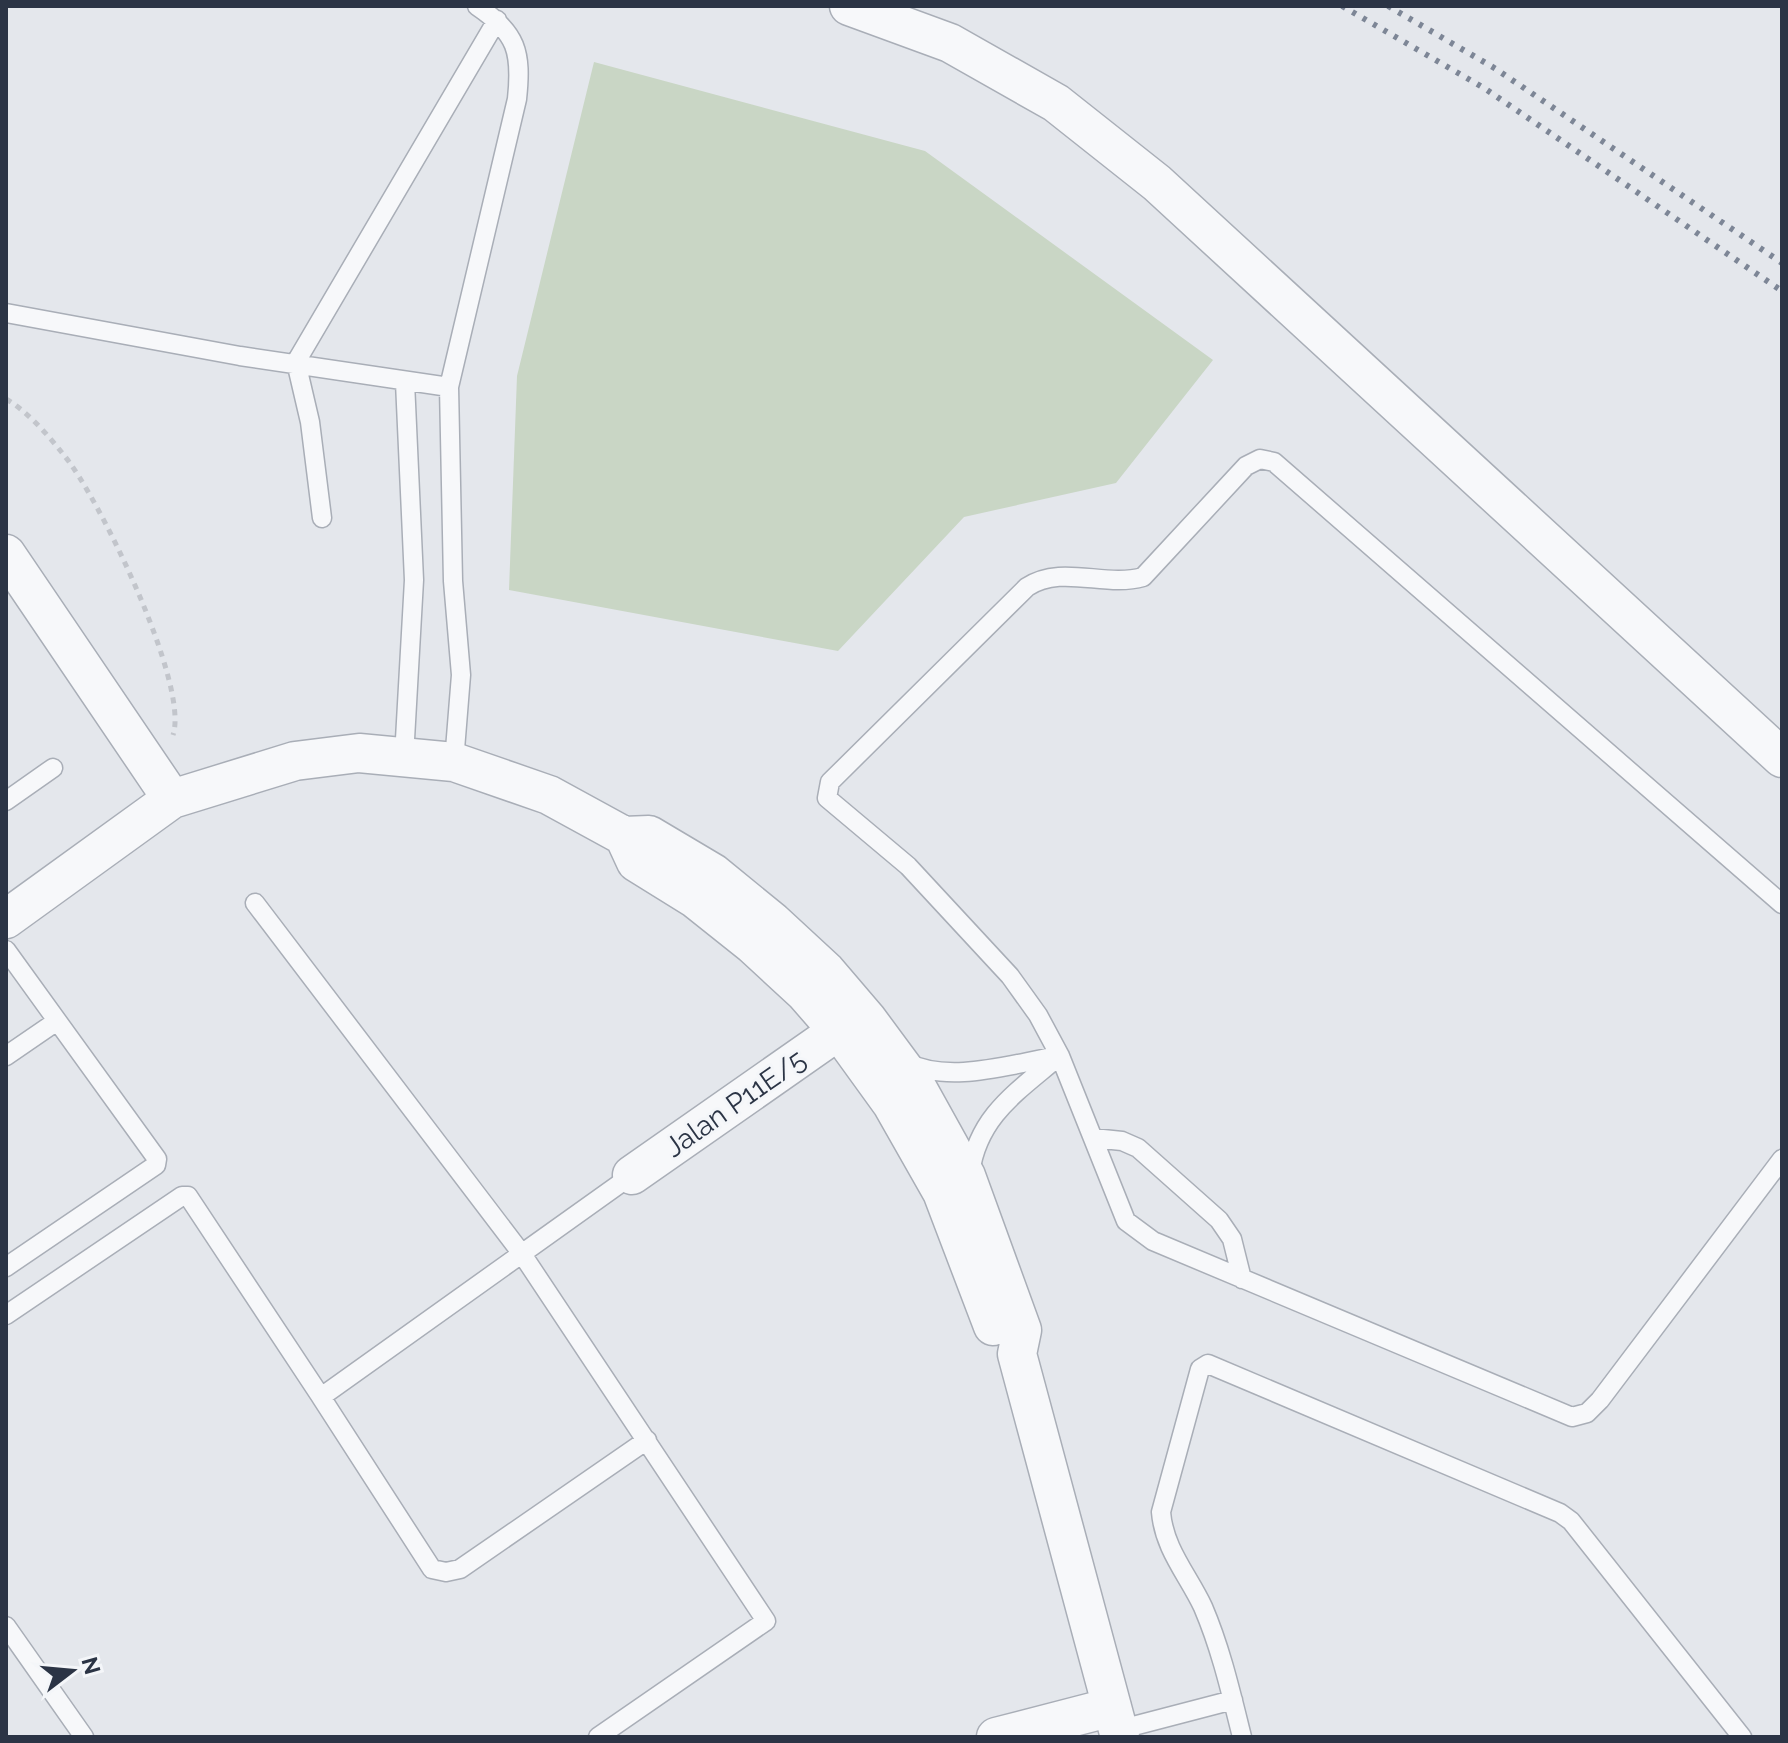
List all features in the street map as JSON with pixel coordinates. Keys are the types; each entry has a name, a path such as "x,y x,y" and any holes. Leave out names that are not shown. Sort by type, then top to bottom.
{"street":[{"path":"849,6 950,43 1056,103 1157,183 1782,758"},
{"path":"6,554 164,788"},
{"path":"6,919 164,788 295,761 359,753 454,762 549,795 624,836 649,835 713,873 826,971 915,1084 969,1183 1022,1330 1017,1354 1117,1725 996,1737"},
{"path":"624,836 636,862 694,898 753,945 838,1031 892,1104 942,1192 999,1341 1017,1354"},
{"name":"Jalan P11E/5","path":"632,1175 838,1031"}],"lane":[{"path":"454,762 461,675 453,581 449,387 517,99 521,65 514,41 497,20 477,6"},
{"path":"322,518 310,422 296,362 497,20"},
{"path":"6,313 240,356 449,387"},
{"path":"404,757 414,580 405,382"},
{"path":"1782,904 1274,462 1260,459 1246,466 1143,577 1129,581 1042,577 1027,587 830,782 827,798 908,866 974,936 1038,1015 1060,1056 1126,1221 1153,1241 1572,1417 1587,1413 1600,1400 1782,1159"},
{"path":"6,801 53,768"},
{"path":"255,903 339,1009 522,1254 766,1621 598,1737"},
{"path":"6,950 154,1155 156,1165 6,1267"},
{"path":"6,1056 57,1021"},
{"path":"894,1055 920,1069 954,1072 1060,1056"},
{"path":"969,1183 973,1153 984,1125 1060,1056"},
{"path":"1093,1138 1122,1141 1138,1148 1219,1220 1232,1239 1242,1279"},
{"path":"321,1397 632,1175"},
{"path":"6,1315 182,1196 188,1196 432,1569 446,1572 460,1569 647,1440"},
{"path":"1242,1737 1219,1649 1202,1605 1163,1534 1161,1512 1200,1369 1208,1364 1560,1513 1581,1533 1742,1737"},
{"path":"6,1626 84,1737"},
{"path":"1117,1725 1233,1700"}],"path":[{"path":"6,399 65,456 109,532 167,665 175,729 164,788"}],"green space":[{"path":"594,62 925,151 1213,360 1116,483 964,517 838,651 509,590 517,376"}],"railway":[{"path":"1342,6 1484,88 1782,291"},
{"path":"1388,6 1496,69 1782,263"}]}
